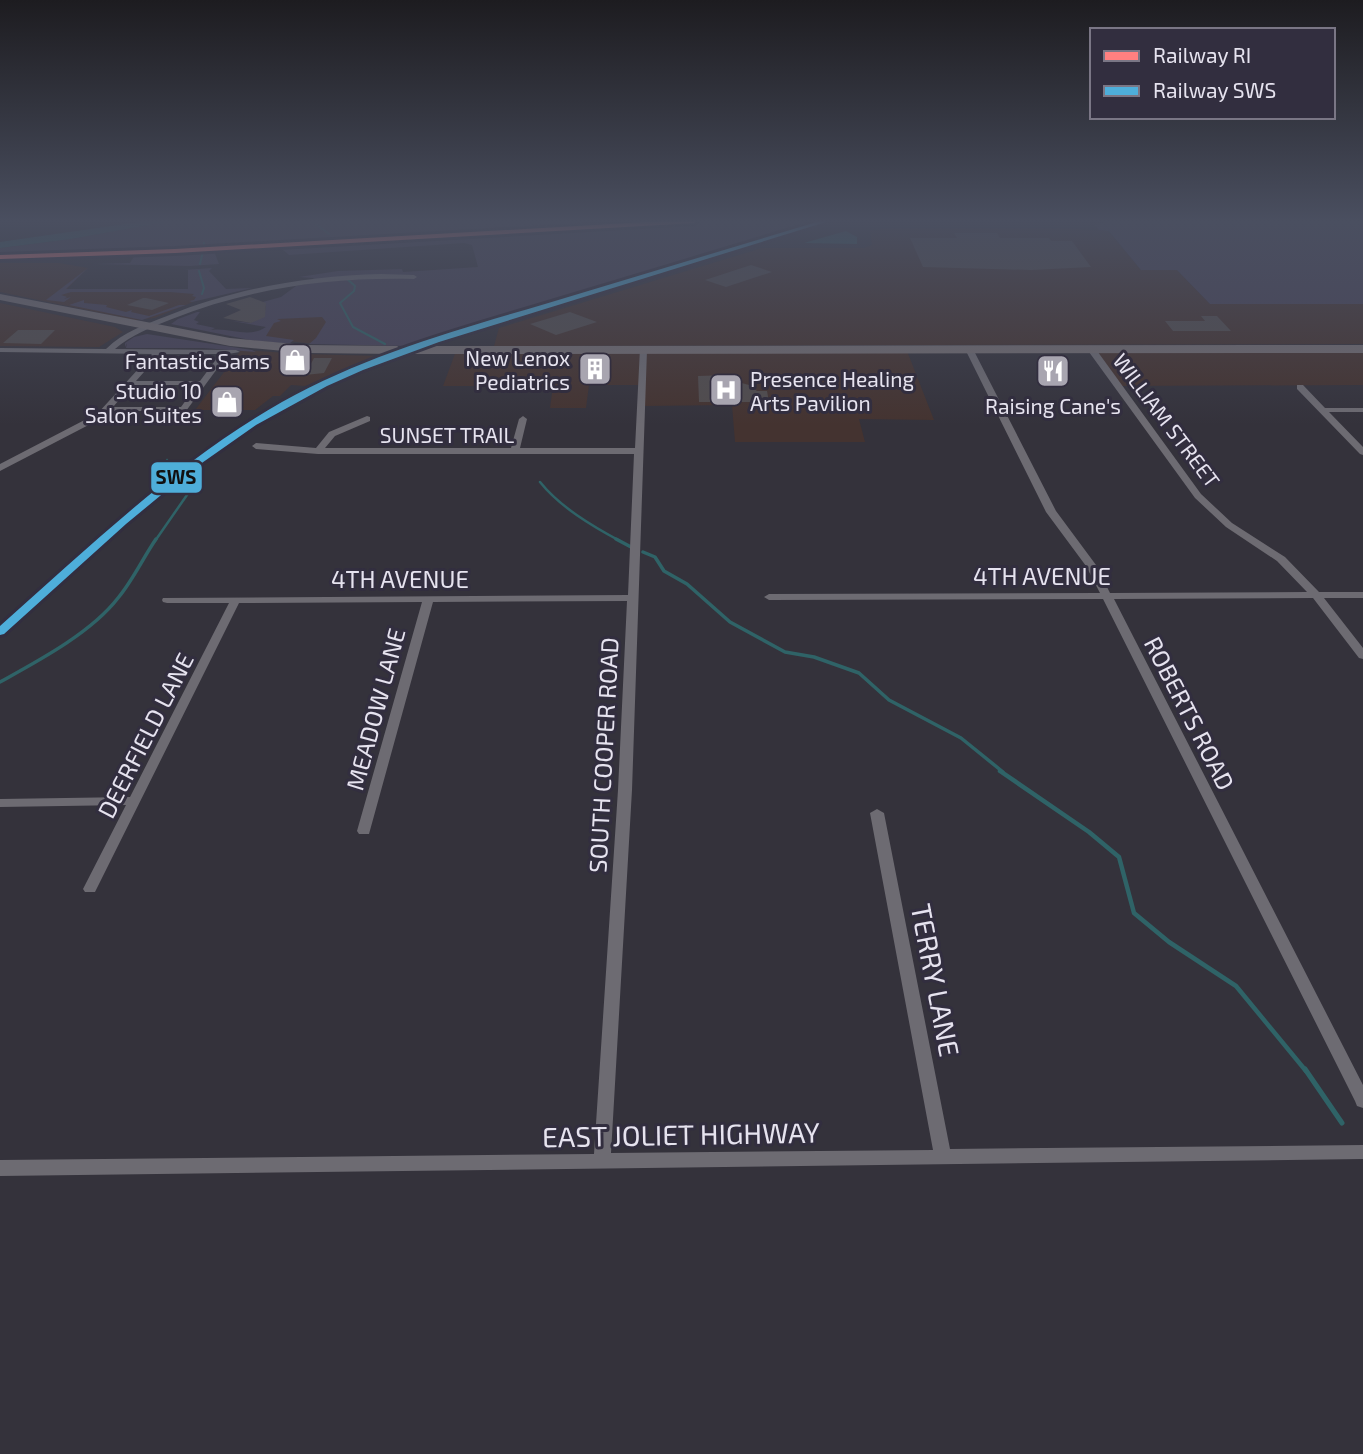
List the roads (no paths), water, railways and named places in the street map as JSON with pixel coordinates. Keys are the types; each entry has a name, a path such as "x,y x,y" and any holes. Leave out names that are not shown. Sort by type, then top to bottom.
{"main road":[{"path":"0,297 146,327 268,346 403,350 1363,349"}],"street":[{"path":"108,350 125,337 146,327 233,294 265,289"},
{"path":"0,350 236,352"},
{"name":"SOUTH COOPER ROAD","path":"602,1162 624,807 643,350"},
{"name":"WILLIAM STREET","path":"1092,350 1198,496 1229,525 1282,559 1316,595 1363,656"},
{"path":"0,468 93,421 109,409 158,351"},
{"name":"ROBERTS ROAD","path":"970,351 1051,512 1091,565 1363,1101"},
{"path":"109,409 183,409 226,352"},
{"path":"132,383 202,383"},
{"path":"1300,387 1363,452"},
{"path":"1323,411 1363,410"},
{"path":"318,451 332,434 367,419"},
{"path":"515,451 523,419"},
{"name":"SUNSET TRAIL","path":"256,446 318,451 638,451"},
{"name":"4TH AVENUE","path":"769,597 1363,595"},
{"name":"4TH AVENUE","path":"167,600 634,598"},
{"name":"DEERFIELD LANE","path":"90,889 236,599"},
{"name":"MEADOW LANE","path":"364,831 428,599"},
{"path":"0,803 135,802"},
{"name":"TERRY LANE","path":"877,813 943,1156"},
{"name":"EAST JOLIET HIGHWAY","path":"0,1168 1363,1152"}],"waterway":[{"path":"202,294 204,289"},
{"path":"354,289 340,303 353,327 385,344"},
{"path":"166,471 167,460"},
{"path":"155,541 196,482 194,479"},
{"path":"540,482 567,508 620,541"},
{"path":"0,682 63,645 94,623 123,591 156,539"},
{"path":"616,539 631,547"},
{"path":"643,552 655,557 664,571 687,584 730,622 785,652 814,657 859,673 889,700 961,738 1003,772"},
{"path":"1000,771 1089,832 1119,857 1134,913 1169,942 1236,986 1306,1071"},
{"path":"1305,1069 1342,1123"}],"rail line":[{"name":"SWS","path":"0,632 154,495 219,446 288,403 324,384 398,353 602,289"}],"place":[{"name":"Fantastic Sams","path":"295,360"},
{"name":"New Lenox Pediatrics","path":"595,369"},
{"name":"Raising Cane's","path":"1053,371"},
{"name":"Presence Healing Arts Pavilion","path":"726,390"},
{"name":"Studio 10 Salon Suites","path":"227,402"}]}
